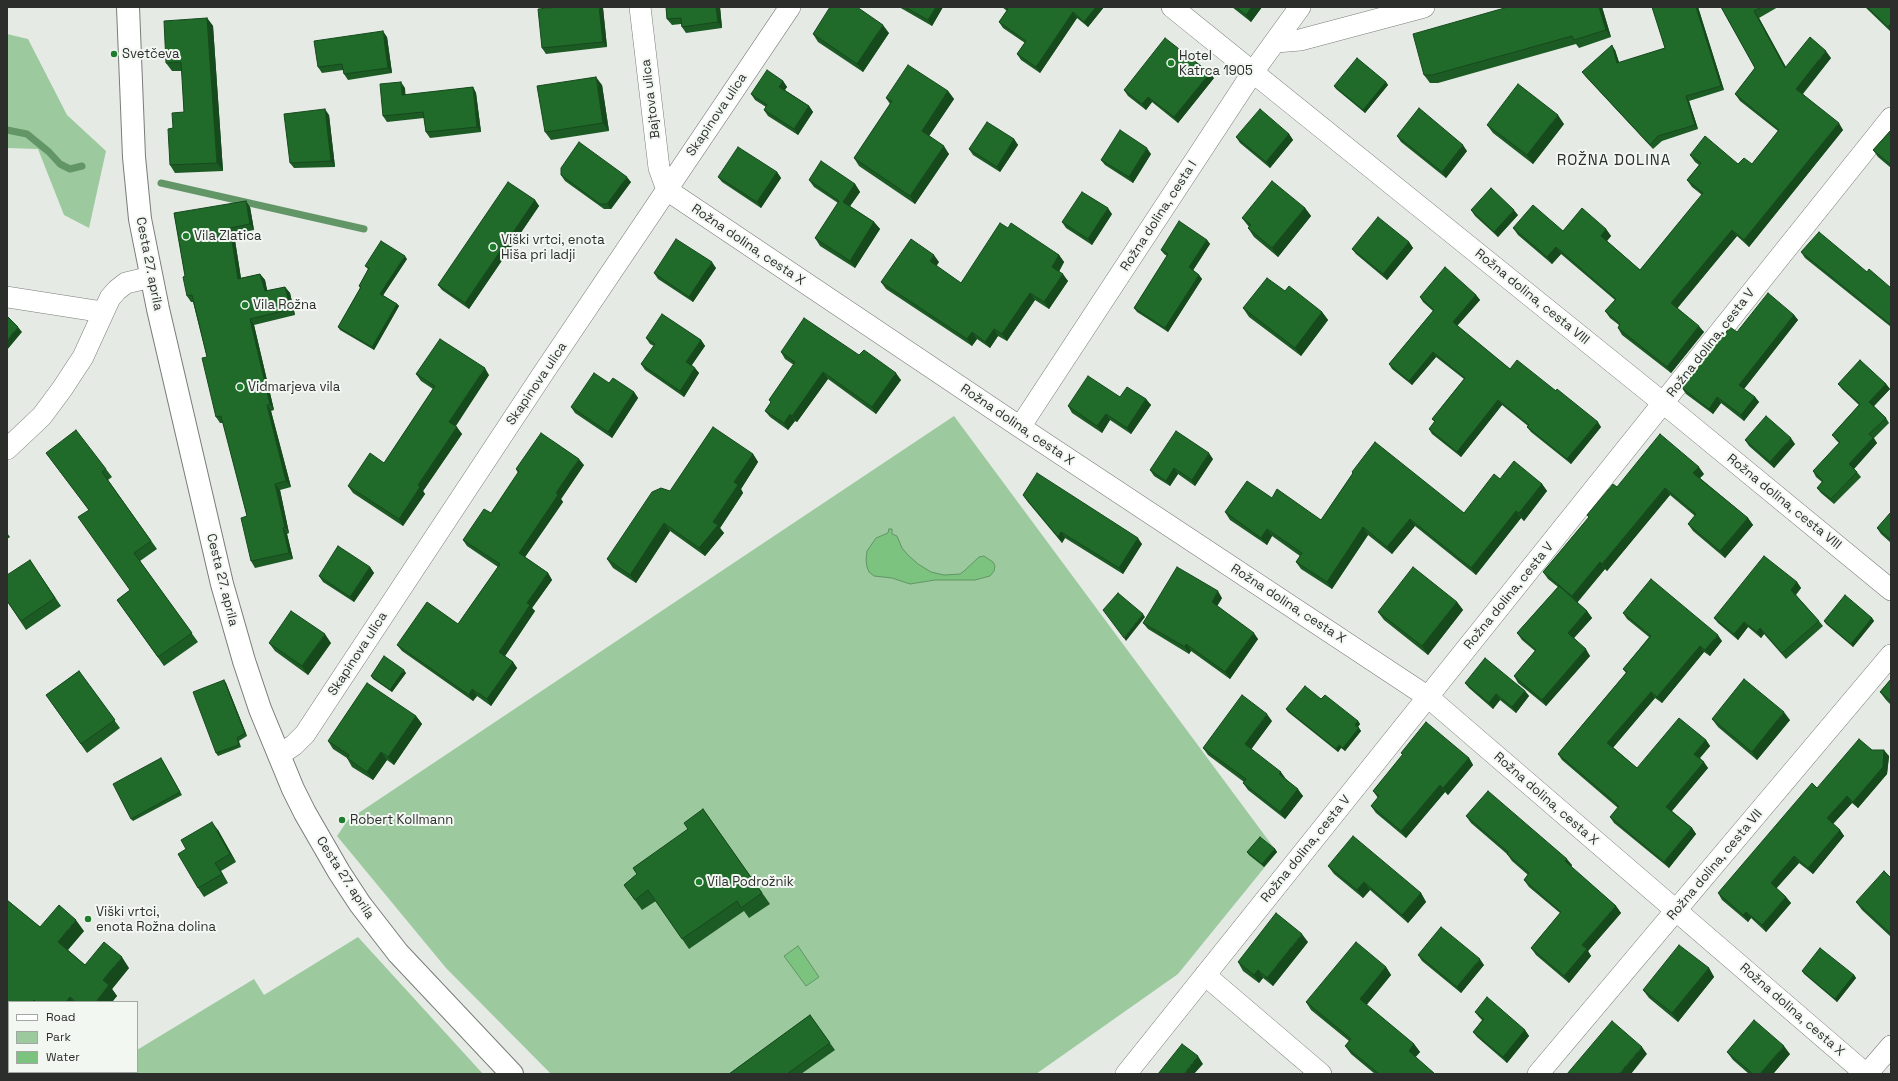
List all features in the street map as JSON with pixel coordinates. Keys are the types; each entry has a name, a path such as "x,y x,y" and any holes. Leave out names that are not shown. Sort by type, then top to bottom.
{"main road":[{"name":"Cesta 27. aprila","path":"128,7 134,157 140,220 151,277 222,584 244,661 293,789 316,833 339,872 375,924 436,995 512,1074"}],"street":[{"name":"Bajtova ulica","path":"640,7 659,168 667,190"},
{"name":"Skapinova ulica","path":"279,755 294,745 305,734 790,7"},
{"name":"Rožna dolina, cesta VIII","path":"1172,7 1664,403 1891,590"},
{"name":"Rožna dolina, cesta I","path":"1020,427 1253,72 1300,7"},
{"path":"1276,42 1300,40 1424,7"},
{"name":"Rožna dolina, cesta V","path":"1126,1074 1891,118"},
{"name":"Rožna dolina, cesta X","path":"667,190 1020,427 1428,697 1867,1074"},
{"path":"7,449 42,416 62,389 83,357 110,298 121,286 151,277"},
{"path":"7,297 103,312"},
{"name":"Rožna dolina, cesta VII","path":"1538,1074 1891,656"},
{"path":"1205,975 1321,1074"},
{"path":"1867,1074 1891,1046"}],"green space":[{"path":"7,34 28,39 67,115 106,151 89,228 64,215 38,149 7,148"},
{"path":"954,416 1277,852 1178,974 1036,1074 551,1074 446,968 337,836 348,820"},
{"path":"358,937 483,1074 96,1074 138,1073 138,1049 254,979 264,995"},
{"path":"7,1038 8,1073 48,1074 7,1074"}],"water":[{"path":"889,529 892,529 892,534 897,536 902,548 908,555 918,564 931,572 944,575 960,574 979,557 984,556 993,562 995,566 994,571 990,576 975,580 935,580 910,584 892,578 874,576 869,572 867,567 867,551 876,538 888,533"},
{"path":"798,946 819,977 806,986 784,956"}],"building":[{"path":"557,7 599,7 603,42 542,48 538,9"},
{"path":"666,7 716,7 718,22 682,27 681,18 667,19"},
{"path":"830,7 857,7 883,25 857,64 813,34"},
{"path":"905,7 936,7 928,20"},
{"path":"1005,7 1096,7 1084,22 1073,12 1036,67 1017,54 1026,41 999,22 1008,9"},
{"path":"1236,7 1252,7 1246,15"},
{"path":"1508,7 1599,7 1606,30 1574,40 1572,36 1432,75 1424,75 1413,34"},
{"path":"1652,7 1696,7 1721,86 1686,96 1695,125 1658,136 1650,145 1582,72 1612,45 1617,63 1665,48"},
{"path":"1721,7 1762,7 1754,11 1785,68 1810,37 1826,51 1796,89 1839,123 1744,240 1732,230 1671,303 1699,326 1667,367 1618,328 1620,324 1605,311 1616,299 1556,247 1547,257 1513,228 1533,205 1563,231 1582,208 1606,229 1601,236 1640,270 1703,193 1687,180 1701,163 1690,155 1705,136 1738,164 1744,158 1752,164 1779,130 1735,94 1755,68"},
{"path":"1867,7 1891,7 1891,23 1888,27"},
{"path":"207,18 217,163 170,165 168,129 173,128 172,113 184,112 181,62 166,63 164,21"},
{"path":"383,31 388,68 344,74 342,64 318,67 314,41"},
{"path":"1165,38 1210,73 1174,117 1148,97 1142,104 1124,90"},
{"path":"1357,58 1386,82 1363,110 1334,86"},
{"path":"908,65 948,91 922,131 944,146 910,196 854,158 892,101 886,98"},
{"path":"767,70 783,81 779,87 809,106 794,129 764,110 767,105 751,94"},
{"path":"596,77 603,123 545,132 537,86"},
{"path":"401,82 402,95 473,87 477,127 426,132 423,112 383,116 380,84"},
{"path":"1518,84 1558,115 1527,155 1487,125"},
{"path":"1419,108 1463,145 1442,172 1397,136"},
{"path":"325,109 331,161 290,163 284,114"},
{"path":"1260,109 1289,134 1266,162 1236,137"},
{"path":"987,122 1014,139 997,167 969,149"},
{"path":"1120,130 1147,148 1129,177 1101,160"},
{"path":"1891,130 1891,165 1873,150"},
{"path":"579,142 627,177 607,204 600,204 561,175 561,168"},
{"path":"738,147 777,172 757,202 718,177"},
{"path":"821,161 855,184 843,202 874,222 850,261 815,238 839,201 809,180"},
{"path":"1272,181 1305,208 1272,248 1248,228 1251,225 1242,218"},
{"path":"508,182 535,200 465,303 438,285"},
{"path":"1491,188 1514,210 1494,232 1471,210"},
{"path":"1082,192 1108,208 1088,239 1062,222"},
{"path":"246,201 250,224 230,228 238,279 260,274 265,291 285,287 291,309 250,319 270,404 267,405 286,481 275,484 285,527 283,528 289,553 251,561 241,518 247,516 221,416 216,417 202,358 207,357 192,295 187,296 183,277 185,276 174,213"},
{"path":"1378,217 1409,242 1383,274 1352,249"},
{"path":"1179,221 1207,240 1189,267 1199,275 1165,328 1134,308 1168,254 1161,250"},
{"path":"1000,223 1008,228 1011,223 1059,255 1052,267 1063,274 1044,302 1030,293 1002,334 994,329 985,342 972,332 967,339 881,282 911,239 934,255 930,261 961,283"},
{"path":"1819,232 1867,272 1869,269 1891,288 1891,325 1801,252"},
{"path":"676,239 712,262 689,297 654,273"},
{"path":"381,241 405,256 380,294 397,304 372,347 338,327 361,287 359,286 369,268 365,266"},
{"path":"1445,267 1476,295 1453,322 1510,369 1517,360 1556,391 1557,389 1598,422 1567,459 1527,427 1529,425 1498,400 1457,452 1429,429 1435,421 1432,419 1465,378 1433,352 1409,381 1389,364 1434,310 1420,297"},
{"path":"1267,278 1285,291 1289,286 1322,312 1295,348 1243,308"},
{"path":"1768,293 1794,315 1739,385 1755,397 1741,415 1717,397 1709,409 1682,388 1730,327 1737,332"},
{"path":"662,314 701,340 686,362 695,368 680,391 641,364 655,344 646,338"},
{"path":"7,316 18,327 7,340"},
{"path":"804,318 859,355 864,350 896,373 872,407 823,372 792,416 790,414 784,423 765,411 771,402 769,400 795,362 781,352"},
{"path":"440,339 485,368 449,422 457,427 418,485 420,487 399,519 348,486 370,453 384,463 435,386 416,374"},
{"path":"1860,360 1886,384 1869,402 1886,418 1869,434 1873,438 1849,464 1857,472 1831,499 1817,488 1823,481 1813,471 1840,442 1832,435 1860,404 1838,384"},
{"path":"594,373 609,383 613,378 634,392 608,432 571,407"},
{"path":"1088,376 1120,397 1127,387 1146,399 1127,428 1106,414 1097,426 1068,406"},
{"path":"1766,416 1791,438 1770,462 1745,440"},
{"path":"713,427 753,454 734,482 738,485 713,522 718,525 699,548 664,523 630,575 607,559 652,492 661,488 670,491"},
{"path":"76,430 106,469 102,472 151,541 134,553 192,633 158,657 117,600 130,590 78,517 89,510 46,453"},
{"path":"1176,431 1209,453 1192,480 1174,468 1166,481 1150,470"},
{"path":"541,433 579,459 556,493 558,495 519,553 548,573 527,603 530,605 499,652 513,662 487,699 472,689 469,695 397,645 427,602 458,624 500,564 463,540 484,509 491,513 519,471 516,469"},
{"path":"1660,434 1699,467 1693,473 1748,518 1720,551 1688,524 1696,514 1665,488 1602,564 1600,562 1572,596 1543,572 1589,517 1587,515 1613,484 1617,487"},
{"path":"1375,442 1464,513 1494,474 1500,479 1514,461 1542,484 1519,513 1516,511 1471,568 1410,519 1387,547 1363,527 1327,582 1296,562 1302,553 1267,529 1261,538 1225,512 1247,481 1272,498 1277,489 1321,520 1353,473 1352,472"},
{"path":"1037,473 1138,538 1119,568 1061,532 1058,537 1023,495"},
{"path":"1891,512 1891,540 1877,528"},
{"path":"338,546 370,567 350,597 319,576"},
{"path":"1764,556 1797,582 1791,590 1819,621 1782,653 1760,628 1757,632 1744,622 1734,634 1714,618"},
{"path":"30,560 55,598 21,621 7,601 7,575"},
{"path":"1177,567 1218,591 1212,602 1254,633 1225,672 1186,644 1185,647 1143,623"},
{"path":"1413,567 1457,602 1422,646 1378,612"},
{"path":"1651,579 1718,635 1705,650 1700,646 1657,697 1651,692 1607,743 1637,768 1679,718 1706,740 1694,754 1704,762 1666,807 1692,828 1664,862 1610,817 1619,806 1558,754 1627,672 1623,669 1651,636 1623,613"},
{"path":"1559,586 1587,611 1568,633 1586,649 1542,700 1514,676 1536,650 1517,633"},
{"path":"1118,593 1143,614 1124,638 1103,610"},
{"path":"1845,595 1872,618 1851,644 1824,621"},
{"path":"291,611 325,634 302,666 269,643"},
{"path":"384,656 404,670 390,690 371,676"},
{"path":"1485,658 1525,691 1512,707 1496,694 1489,703 1465,683"},
{"path":"79,671 115,720 81,744 46,695"},
{"path":"1744,679 1784,712 1752,752 1712,719"},
{"path":"1891,679 1891,701 1880,692"},
{"path":"224,680 245,733 237,738 239,745 216,753 193,692"},
{"path":"367,683 416,716 388,757 381,752 367,772 347,758 349,755 328,741"},
{"path":"1305,686 1321,699 1325,695 1358,721 1355,725 1359,728 1343,748 1339,745 1336,749 1286,709"},
{"path":"1242,695 1267,714 1245,744 1281,772 1279,774 1298,789 1280,812 1243,783 1246,779 1203,748"},
{"path":"1426,722 1469,758 1443,788 1440,785 1401,831 1371,806 1379,796 1373,791 1403,754 1401,753"},
{"path":"1859,739 1872,750 1884,750 1883,767 1853,802 1847,796 1827,818 1840,830 1808,868 1794,856 1771,883 1786,897 1762,925 1746,912 1743,915 1718,893 1812,783 1817,788"},
{"path":"161,758 180,792 131,819 113,784"},
{"path":"1488,791 1567,859 1565,861 1616,906 1582,945 1587,949 1564,976 1531,948 1561,912 1524,880 1529,873 1507,854 1508,852 1466,816"},
{"name":"Vila Podrožnik","path":"703,809 762,893 741,908 737,901 682,939 648,890 635,900 624,885 637,874 633,868 688,829 684,823"},
{"path":"212,822 230,854 215,863 222,874 198,888 178,854 186,849 181,840"},
{"path":"1353,836 1421,893 1402,915 1364,882 1357,890 1328,866"},
{"path":"1260,837 1275,849 1262,864 1247,852"},
{"path":"1884,871 1891,878 1891,934 1856,902"},
{"path":"7,900 40,927 59,905 76,920 58,942 85,965 104,942 122,957 103,980 109,985 97,1001 75,1001 70,997 67,1001 8,1001 7,1008"},
{"path":"1276,913 1302,934 1267,978 1258,970 1254,975 1238,962"},
{"path":"1441,927 1480,959 1457,987 1418,955"},
{"path":"1356,942 1386,967 1360,999 1414,1044 1409,1051 1435,1074 1379,1074 1345,1046 1351,1039 1306,1002"},
{"path":"1679,945 1709,968 1672,1013 1643,990"},
{"path":"1820,948 1854,975 1835,999 1802,971"},
{"path":"1487,997 1525,1030 1503,1057 1473,1032 1484,1019 1475,1012"},
{"path":"810,1015 830,1043 787,1074 729,1074"},
{"path":"1754,1020 1784,1046 1760,1074 1753,1074 1727,1052"},
{"path":"1612,1021 1642,1047 1619,1074 1567,1074"},
{"path":"1182,1044 1198,1056 1184,1074 1158,1074"}],"waterway":[{"path":"7,130 27,134 49,152 60,164 70,169 82,166"},
{"path":"161,183 364,229"}],"place":[{"name":"Svetčeva","path":"114,54"},
{"name":"Hotel Katrca 1905","path":"1171,63"},
{"name":"Vila Zlatica","path":"186,236"},
{"name":"Viški vrtci, enota Hiša pri ladji","path":"493,247"},
{"name":"Vila Rožna","path":"245,305"},
{"name":"Vidmarjeva vila","path":"240,387"},
{"name":"Robert Kollmann","path":"342,820"},
{"name":"Vila Podrožnik","path":"699,882"},
{"name":"Viški vrtci, enota Rožna dolina","path":"88,919"}],"district":[{"name":"ROŽNA DOLINA","path":"1614,161"}]}
